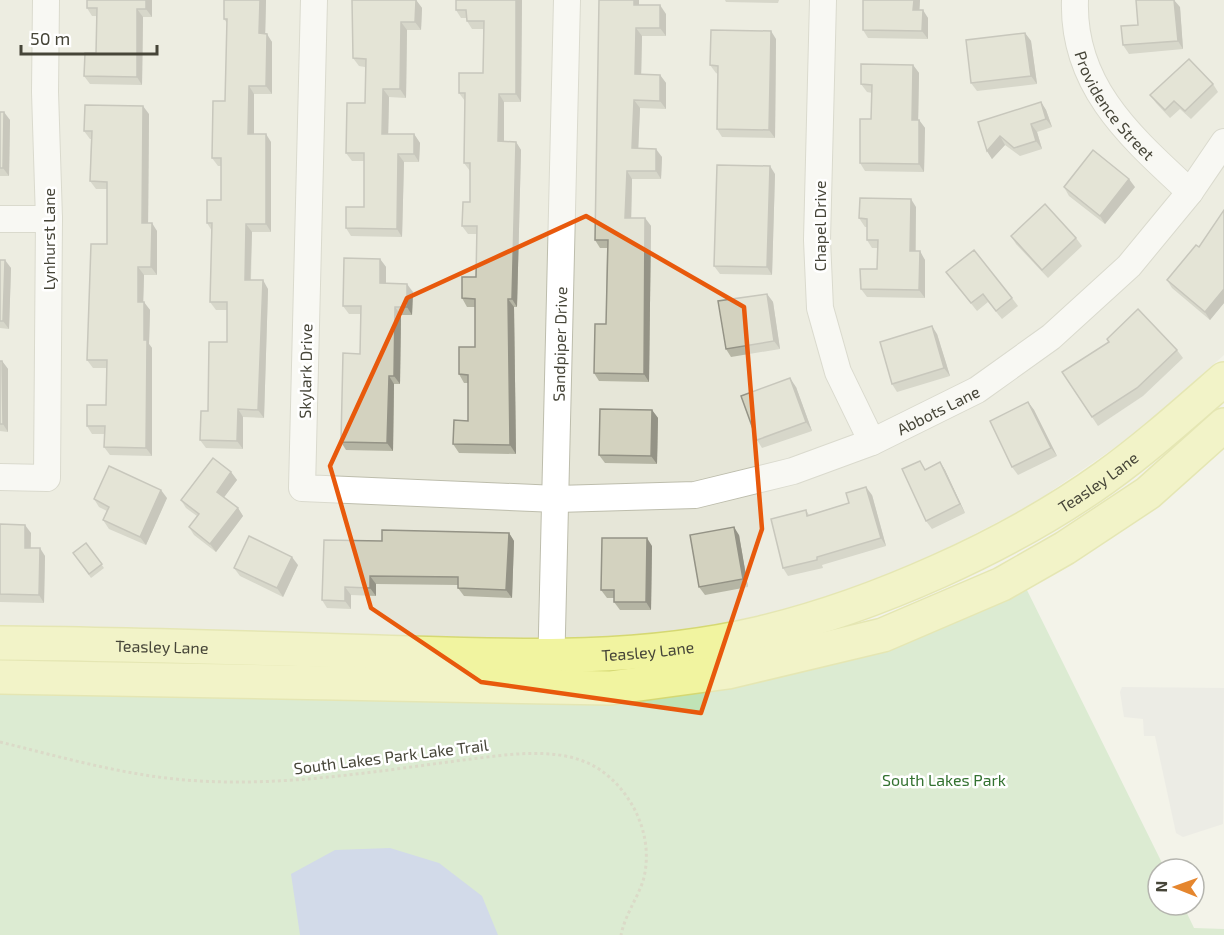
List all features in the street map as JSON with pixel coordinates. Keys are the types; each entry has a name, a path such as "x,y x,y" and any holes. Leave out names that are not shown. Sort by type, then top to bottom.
{"main road":[{"name":"Teasley Lane","path":"0,677 551,673 666,649 759,633 865,602 988,548 1048,516 1103,479 1156,439 1224,379"},
{"name":"Teasley Lane","path":"0,643 551,673 610,688 688,679 787,660 894,631 1002,584 1065,548 1148,493 1224,425"}],"street":[{"name":"Lynhurst Lane","path":"0,477 47,478 49,219 45,92 46,0"},
{"name":"Skylark Drive","path":"314,0 302,488 556,499"},
{"name":"Sandpiper Drive","path":"551,673 567,0"},
{"name":"Chapel Drive","path":"823,0 817,240 820,308 838,372 872,442"},
{"name":"Providence Street","path":"1075,0 1080,44 1097,93 1133,140 1190,192"},
{"name":"Abbots Lane","path":"556,499 695,495 792,471 872,442 977,390 1051,337 1129,266 1190,192 1224,142"},
{"path":"0,219 49,219"}],"path":[{"name":"South Lakes Park Lake Trail","path":"0,742 128,773 188,781 322,778 512,754 549,754 567,757 605,773 618,785 639,816 643,830 645,867 642,882 626,915 621,935"}],"highlighted area":[{"path":"586,216 744,307 762,529 701,713 481,682 371,608 330,466 407,298"}],"shaded area":[{"path":"0,0 1224,0 1224,355 1139,431 1031,505 900,572 810,603 705,628 581,643 0,632"},
{"path":"1122,687 1224,688 1223,824 1183,837 1176,833 1155,736 1144,736 1143,719 1124,717 1120,692"}],"green space":[{"name":"South Lakes Park","path":"1019,574 1159,857 1146,857 1146,917 1189,917 1194,928 1224,929 1224,935 0,935 0,679 728,672"}],"water":[{"path":"390,848 439,863 482,896 498,935 300,935 291,874 335,850"}],"building":[{"path":"87,0 146,0 146,9 137,9 137,77 84,76 85,53 96,53 97,8 87,8"},
{"path":"224,0 260,0 259,33 267,34 266,86 249,86 248,134 266,134 266,224 246,224 245,280 263,280 258,410 238,409 237,441 200,440 201,411 208,411 209,342 227,342 227,302 210,302 212,223 207,223 207,200 221,200 221,158 212,158 213,101 225,101 227,19 224,19"},
{"path":"352,0 416,0 415,22 401,22 400,89 383,89 382,134 414,134 414,154 398,154 397,229 346,228 346,207 364,207 364,153 346,153 347,103 365,103 366,59 353,58"},
{"path":"456,0 516,0 516,94 499,94 498,141 516,142 512,299 508,299 510,445 453,444 454,420 468,421 468,375 459,374 459,347 475,347 475,299 462,298 462,277 476,277 477,226 462,226 463,202 470,202 470,163 464,163 465,93 459,93 459,73 483,73 484,21 467,21 466,10 456,10"},
{"path":"599,0 634,0 634,5 660,5 660,28 636,28 635,74 660,75 660,101 634,100 632,148 656,149 656,171 627,171 625,218 645,218 644,374 594,373 595,324 606,324 608,240 595,240"},
{"path":"863,0 914,0 913,10 923,10 922,31 863,30"},
{"path":"1136,0 1174,0 1178,41 1123,45 1121,26 1138,25"},
{"path":"711,30 771,31 769,130 717,129 718,66 710,65"},
{"path":"1025,33 1031,76 971,83 966,40"},
{"path":"1189,59 1213,84 1185,111 1174,101 1165,110 1150,95"},
{"path":"861,64 913,65 912,120 919,120 919,164 860,163 860,119 871,119 872,85 861,84"},
{"path":"1041,102 1046,119 1031,124 1036,141 1014,148 1000,136 987,151 978,122"},
{"path":"85,105 143,106 142,223 152,223 151,267 138,267 138,302 144,302 144,340 147,340 146,448 104,447 105,426 87,426 87,405 106,405 107,360 87,360 91,244 107,244 107,182 90,181 92,131 84,131"},
{"path":"0,112 4,112 3,168 0,168"},
{"path":"1093,150 1129,179 1100,216 1064,187"},
{"path":"717,165 770,166 767,267 714,266"},
{"path":"860,198 911,199 910,251 920,251 919,290 861,289 860,269 877,269 878,240 867,240 867,219 859,218"},
{"path":"1045,204 1076,238 1042,270 1011,236"},
{"path":"1224,210 1224,289 1205,312 1167,280 1196,245 1199,247"},
{"path":"974,250 1012,298 996,311 983,294 971,303 946,272"},
{"path":"344,258 380,259 380,283 407,284 407,307 395,307 394,376 389,376 387,443 341,442 343,353 360,354 361,306 343,306"},
{"path":"0,260 5,260 3,321 0,321"},
{"path":"767,294 774,341 726,349 718,301"},
{"path":"1138,309 1177,350 1137,388 1092,417 1062,372 1109,342 1107,339"},
{"path":"932,326 944,368 892,384 880,342"},
{"path":"0,361 2,361 3,424 0,424"},
{"path":"790,378 806,422 757,440 741,396"},
{"path":"1028,402 1051,448 1012,467 990,421"},
{"path":"600,409 652,410 651,456 599,455"},
{"path":"213,458 231,472 217,492 238,508 210,544 189,527 199,514 181,500"},
{"path":"920,461 925,470 940,462 960,504 926,521 902,469"},
{"path":"109,466 161,490 140,537 103,520 109,507 94,499"},
{"path":"866,487 881,538 817,557 817,560 783,568 771,519 806,510 807,516 849,503 846,493"},
{"path":"0,524 25,525 25,548 40,548 39,595 0,594"},
{"path":"734,527 743,579 699,587 690,535"},
{"path":"382,530 509,533 506,590 458,588 458,577 370,576 370,588 345,587 345,601 322,600 324,540 382,541"},
{"path":"249,536 292,557 277,588 234,568"},
{"path":"602,538 647,538 646,602 614,602 614,590 601,590"},
{"path":"86,543 102,564 89,574 73,553"}]}
